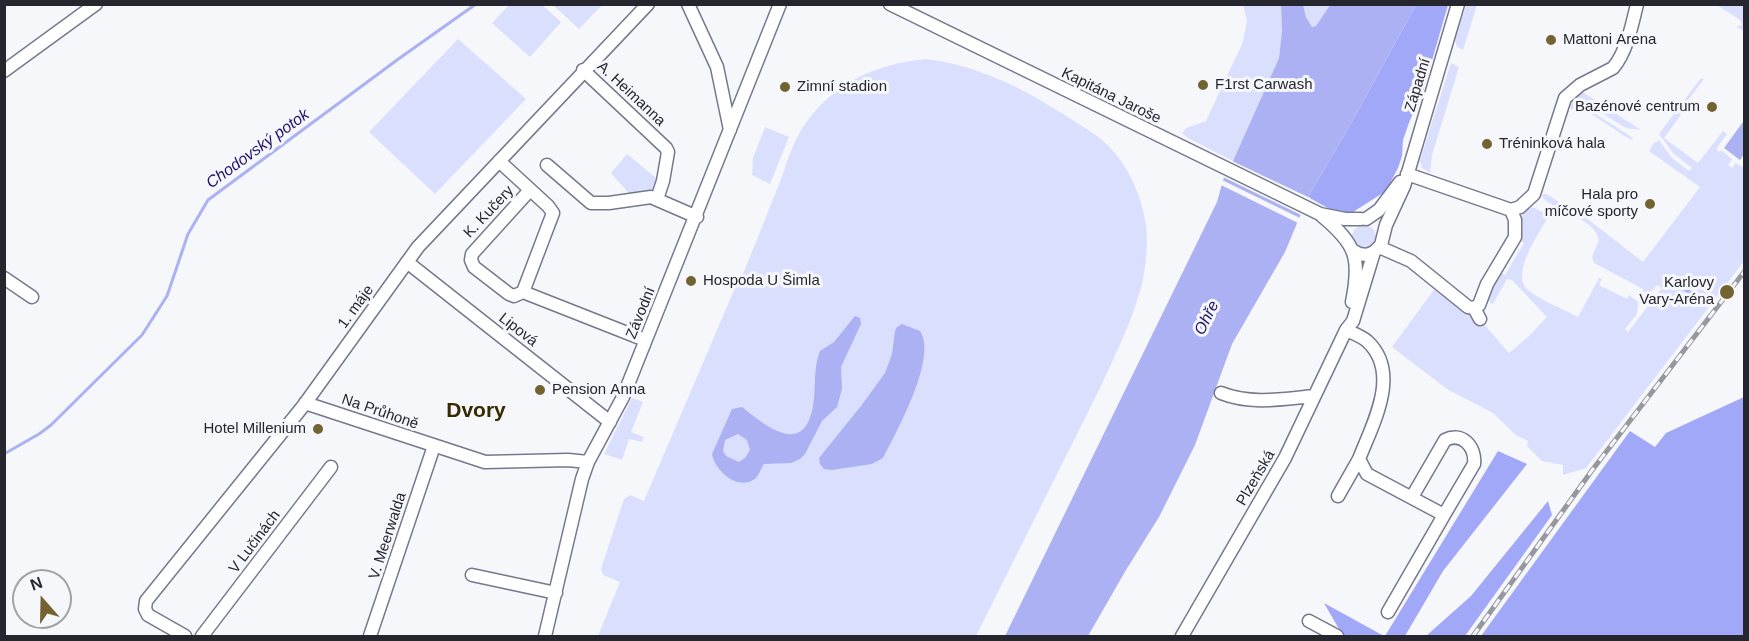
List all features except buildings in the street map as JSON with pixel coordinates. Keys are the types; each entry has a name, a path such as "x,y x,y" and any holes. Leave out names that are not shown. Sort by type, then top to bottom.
{"street":[{"path":"4,71 96,4"},
{"name":"1. máje","path":"185,636 148,615 145,609 146,601 305,403 424,240 648,4"},
{"path":"688,4 717,67 730,131"},
{"name":"Závodní","path":"545,636 588,462 623,398 780,4"},
{"name":"Kapitána Jaroše","path":"890,4 1320,214 1344,219 1363,219"},
{"name":"Západní","path":"1383,234 1404,186 1458,4"},
{"path":"1407,174 1511,210 1520,207 1534,194 1560,109 1568,94 1613,68 1618,62 1623,54 1637,4"},
{"name":"A. Heimanna","path":"583,70 666,148 668,152 663,181 657,199"},
{"name":"K. Kučery","path":"499,160 530,190 553,213 523,292 519,295 509,294 474,267 471,260 472,254 530,190"},
{"path":"547,165 591,203 651,197 697,217"},
{"name":"Západní","path":"1363,219 1379,210 1407,174"},
{"path":"1377,250 1383,234 1376,223 1363,219 1350,227 1349,245 1361,255 1377,250 1411,261 1477,314 1487,284 1515,237 1515,220 1511,210"},
{"name":"Kapitána Jaroše","path":"1320,214 1342,232 1349,245"},
{"name":"Plzeňská","path":"1346,330 1357,277 1355,260 1349,245"},
{"name":"Plzeňská","path":"1182,636 1285,458 1346,330 1353,321 1377,250"},
{"name":"Lipová","path":"407,262 610,422"},
{"path":"4,278 32,297"},
{"name":"K. Kučery","path":"523,292 645,340"},
{"path":"1338,496 1359,459 1378,411 1383,381 1381,362 1370,345 1365,339 1346,330"},
{"path":"1221,393 1247,400 1314,396"},
{"name":"Na Průhoně","path":"305,403 484,462 568,460 588,462"},
{"path":"1388,612 1474,464 1473,449 1462,439 1451,437 1445,440 1412,497"},
{"name":"V. Meerwalda","path":"370,636 434,446"},
{"path":"1359,459 1367,474 1444,515"},
{"name":"V Lučinách","path":"202,636 331,467"},
{"path":"472,575 556,593"},
{"path":"1309,621 1337,636"}],"shaded area":[{"path":"510,4 542,5 561,22 530,57 492,23"},
{"path":"553,5 602,5 579,29"},
{"path":"1243,5 1281,5 1282,31 1279,58 1233,161 1188,138 1178,130 1183,133 1186,128 1206,121 1243,42 1247,21"},
{"path":"1303,5 1330,5 1316,26 1312,27"},
{"path":"1416,5 1448,5 1422,95 1403,140 1402,156 1398,168 1386,191 1353,212 1333,211 1308,197"},
{"path":"1466,5 1477,5 1463,50 1457,47 1455,40"},
{"path":"1717,5 1744,5 1744,31 1736,27 1742,25 1740,20"},
{"path":"458,39 526,99 435,194 369,132"},
{"path":"926,59 963,66 1014,86 1097,136 1107,144 1130,176 1144,213 1146,226 1146,262 1143,279 1127,328 1095,399 976,636 598,636 620,582 603,575 601,569 624,499 630,495 644,501 740,276 742,276 800,132 824,101 854,80 888,66"},
{"path":"1451,63 1459,67 1432,155 1430,173 1422,168 1420,160"},
{"path":"1701,78 1704,79 1664,138 1698,163 1723,131 1727,134 1716,149 1719,152 1721,150 1732,159 1728,165 1732,168 1736,163 1743,167 1744,165 1744,261 1586,468 1563,475 1563,465 1542,461 1527,446 1528,441 1516,435 1493,413 1447,389 1392,347 1436,287 1483,323 1509,353 1528,337 1547,317 1512,280 1507,279 1493,304 1486,300 1499,271 1505,275 1524,243 1515,237 1523,212 1532,207 1545,213 1548,217 1524,264 1523,283 1528,290 1578,317 1599,278 1602,279 1599,285 1627,299 1629,295 1638,302 1637,314 1625,329 1628,332 1662,288 1657,285 1651,292 1643,292 1643,289 1594,263 1592,257 1599,240 1596,232 1583,221 1542,197 1546,194 1589,220 1643,262 1700,187 1649,151 1659,140 1672,158 1689,171 1692,168 1674,154 1659,134"},
{"path":"1581,91 1641,130 1626,128 1578,98 1575,93"},
{"path":"1571,98 1633,138 1631,140 1576,104 1572,110 1567,104"},
{"path":"765,127 789,137 770,184 752,175 753,158"},
{"path":"627,154 660,181 654,192 631,196 611,173"},
{"path":"1364,225 1369,226 1375,232 1375,242 1369,248 1364,249 1359,248 1353,242 1352,237 1353,232 1359,226"},
{"path":"1744,397 1744,636 1481,636 1630,431 1655,447 1666,433"},
{"path":"632,398 643,402 631,432 644,437 642,442 629,439 622,460 604,454"},
{"path":"1498,451 1527,464 1443,571 1405,636 1385,636"},
{"path":"1548,501 1552,515 1465,636 1426,636 1471,596"},
{"path":"1324,603 1384,636 1343,636"}],"water":[{"name":"Ohře","path":"1281,5 1303,5 1312,27 1316,26 1330,5 1416,5 1308,197 1285,252 1232,344 1195,445 1159,517 1088,636 1005,636 1217,202 1224,177 1279,58 1282,31"},
{"path":"1743,122 1744,154 1740,160 1724,148"},
{"path":"855,316 860,318 861,324 841,367 842,389 837,407 822,421 805,454 791,463 764,464 753,480 740,482 727,477 717,466 712,454 732,409 742,407 773,429 784,433 793,434 802,430 808,422 813,406 816,364 820,351 834,342","holes":["738,434 747,440 750,450 745,458 739,462 726,456 723,451 725,440"]},
{"path":"902,324 920,331 924,343 924,358 913,395 883,458 872,464 832,470 824,469 819,458 885,373 892,354 895,331"}],"pier":[{"path":"1230,160 1310,198 1303,216 1221,176"},
{"path":"1220,179 1302,219 1300,224 1219,184"}],"waterway":[{"name":"Chodovský potok","path":"4,454 51,425 142,335 167,296 188,234 208,200 476,4"},
{"path":"1680,286 1706,303"}],"railway":[{"path":"1473,636 1593,469 1744,272"}],"place":[{"name":"Mattoni Arena","path":"1551,40"},
{"name":"F1rst Carwash","path":"1203,85"},
{"name":"Zimní stadion","path":"785,87"},
{"name":"Bazénové centrum","path":"1712,107"},
{"name":"Tréninková hala","path":"1487,144"},
{"name":"Hala pro míčové sporty","path":"1650,204"},
{"name":"Hospoda U Šimla","path":"691,281"},
{"name":"Karlovy Vary-Aréna","path":"1727,292"},
{"name":"Pension Anna","path":"540,390"},
{"name":"Hotel Millenium","path":"318,429"}],"district":[{"name":"Dvory","path":"476,411"}]}
